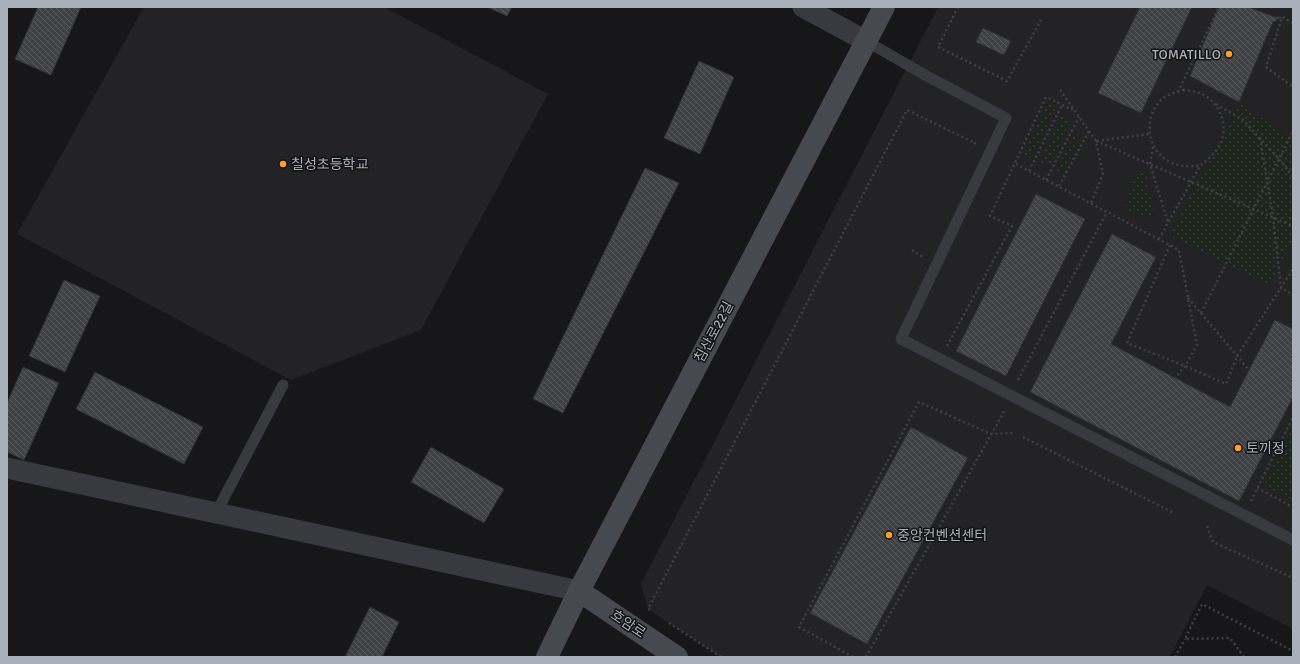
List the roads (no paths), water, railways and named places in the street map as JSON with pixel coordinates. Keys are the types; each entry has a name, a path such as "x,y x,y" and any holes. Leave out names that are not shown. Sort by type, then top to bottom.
{"street":[{"path":"803,7 866,41"},
{"name":"침산로22길","path":"547,657 579,592 884,7"},
{"path":"7,468 579,592"},
{"name":"호암로","path":"579,592 677,657"}],"lane":[{"path":"866,41 925,75 1006,118 901,339 1293,540"},
{"path":"216,513 283,385"}],"place":[{"name":"TOMATILLO","path":"1229,54"},
{"name":"칠성초등학교","path":"283,164"},
{"name":"토끼정","path":"1238,448"},
{"name":"중앙컨벤션센터","path":"889,535"}]}
